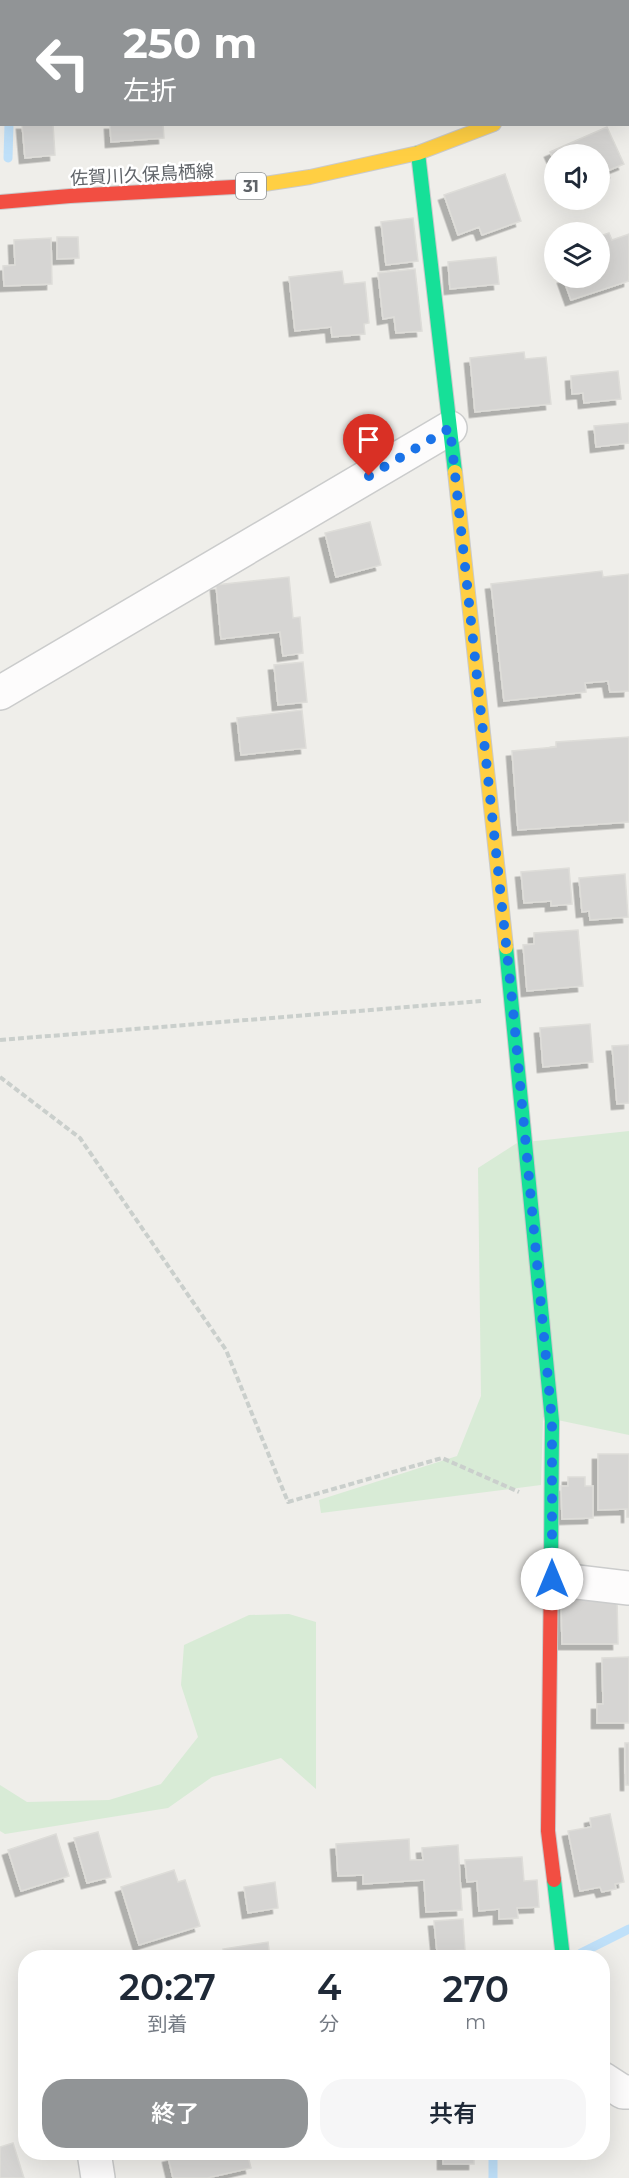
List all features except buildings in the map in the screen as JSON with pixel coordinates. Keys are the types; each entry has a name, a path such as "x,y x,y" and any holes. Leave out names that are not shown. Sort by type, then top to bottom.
{"street":[{"name":"佐賀川久保鳥栖線","path":"0,202 70,196 242,188 309,177 418,153 489,126"},
{"path":"418,153 512,999 552,1421 548,1831 562,1950"},
{"path":"0,693 450,428"},
{"path":"552,1579 629,1588"},
{"path":"610,2084 623,2092 629,2092"},
{"path":"95,2160 98,2178"}],"path":[{"path":"0,1040 512,999"},
{"path":"0,1077 80,1138 226,1350 288,1502 442,1458 552,1507"}],"green space":[{"path":"629,1131 629,1435 543,1417 541,1485 321,1513 319,1500 457,1456 481,1396 478,1168 517,1143"},
{"path":"289,1614 316,1622 316,1789 281,1758 212,1777 168,1808 5,1834 0,1831 0,1785 27,1802 109,1800 161,1784 198,1737 181,1685 184,1645 249,1615"}],"waterway":[{"path":"8,158 9,126"},
{"path":"587,1950 629,1929"},
{"path":"493,2160 493,2178"}],"traffic: fast":[{"path":"418,153 455,472"},
{"path":"506,947 552,1421 551,1564"},
{"path":"554,1880 562,1950"}],"traffic: slow":[{"path":"252,186 310,177 418,153 489,126"},
{"path":"455,472 506,947"}],"traffic: jam":[{"path":"0,202 252,186"},
{"path":"551,1564 548,1831 554,1880"}],"route":[{"path":"369,476 450,428 512,999 552,1421 552,1579"}]}
